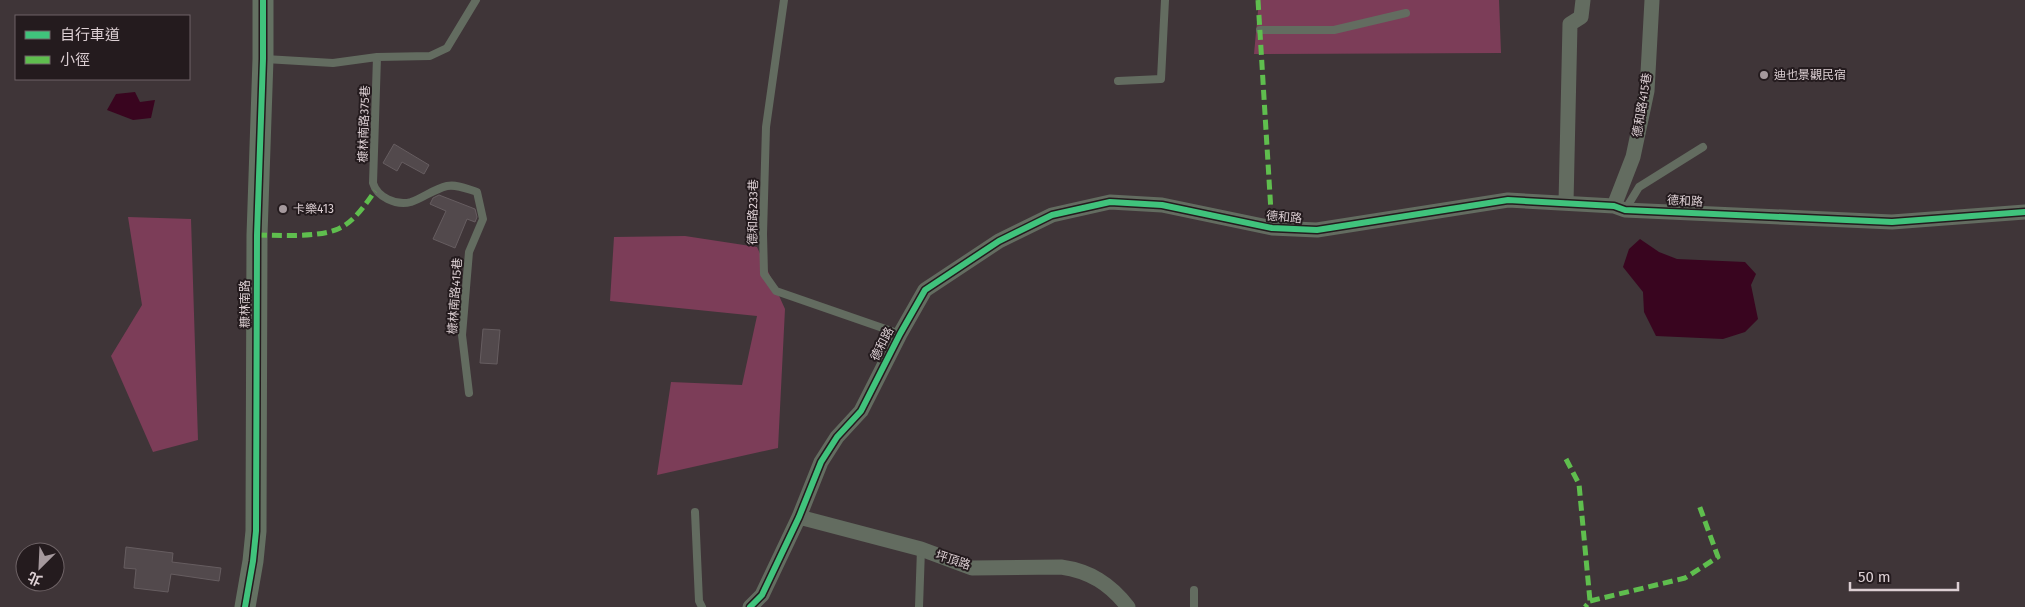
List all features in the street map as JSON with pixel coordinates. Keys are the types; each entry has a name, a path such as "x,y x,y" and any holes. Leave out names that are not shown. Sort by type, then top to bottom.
{"street":[{"name":"糠林南路","path":"245,607 256,531 257,235 263,0"},
{"path":"1566,203 1570,24 1581,17 1583,0"},
{"name":"德和路415巷","path":"1620,208 1647,91 1652,0"},
{"name":"德和路","path":"750,607 762,595 799,517 821,462 836,437 861,411 900,334 925,290 999,241 1052,215 1110,202 1162,205 1272,228 1317,230 1508,200 1620,208 1892,222 2025,212"},
{"name":"坪頂路","path":"799,517 921,549 972,568 1061,567 1075,569 1100,579 1111,587 1128,607"}],"lane":[{"path":"263,58 333,62 377,57 430,56 447,48 476,0"},
{"name":"德和路233巷","path":"784,0 766,127 763,234 764,274 776,291 900,334"},
{"path":"1118,81 1161,79 1165,0"},
{"path":"1260,30 1334,30 1406,13"},
{"name":"槺林南路375巷","path":"375,191 373,183 377,57"},
{"path":"1620,208 1639,187 1703,147"},
{"name":"槺林南路415巷","path":"375,191 380,196 397,202 410,202 433,190 448,185 462,186 477,192 483,219 469,252 462,335 469,393"},
{"path":"695,512 699,601 702,607"},
{"path":"919,607 921,549"},
{"path":"1194,590 1194,607"}],"shaded area":[{"path":"1259,0 1499,0 1501,53 1254,54"},
{"path":"135,92 140,102 155,100 151,118 133,120 107,110 116,94"},
{"path":"128,217 191,219 198,440 153,452 111,356 142,305"},
{"path":"685,236 757,247 785,309 778,448 657,475 671,382 742,385 757,316 610,301 614,237"},
{"path":"1640,239 1659,252 1677,259 1745,262 1756,274 1751,285 1758,319 1745,332 1723,339 1656,336 1644,312 1643,292 1623,267 1629,249"}],"building":[{"path":"394,144 429,165 424,174 402,162 397,171 383,163"},
{"path":"439,195 475,209 477,217 475,222 467,219 455,248 433,239 446,211 430,204 433,198"},
{"path":"483,329 500,330 497,364 480,363"},
{"path":"126,547 173,553 172,562 221,568 219,581 171,574 168,592 134,588 136,569 124,568"}],"marked path":[{"path":"1258,0 1272,228"},
{"path":"257,235 309,235 338,229 354,218 375,191"},
{"path":"1566,459 1579,484 1590,601 1585,607"},
{"path":"1590,601 1685,578 1718,557 1699,505"}],"cycle path":[{"path":"245,607 256,531 257,235 263,59 263,0"},
{"path":"750,607 762,595 799,517 821,462 837,437 861,411 900,334 925,290 999,241 1052,215 1110,202 1162,205 1272,228 1317,230 1508,200 1614,206 1625,210 1892,222 2025,212"}],"place":[{"name":"迪也景觀民宿","path":"1764,75"},
{"name":"卡樂413","path":"283,209"}]}
